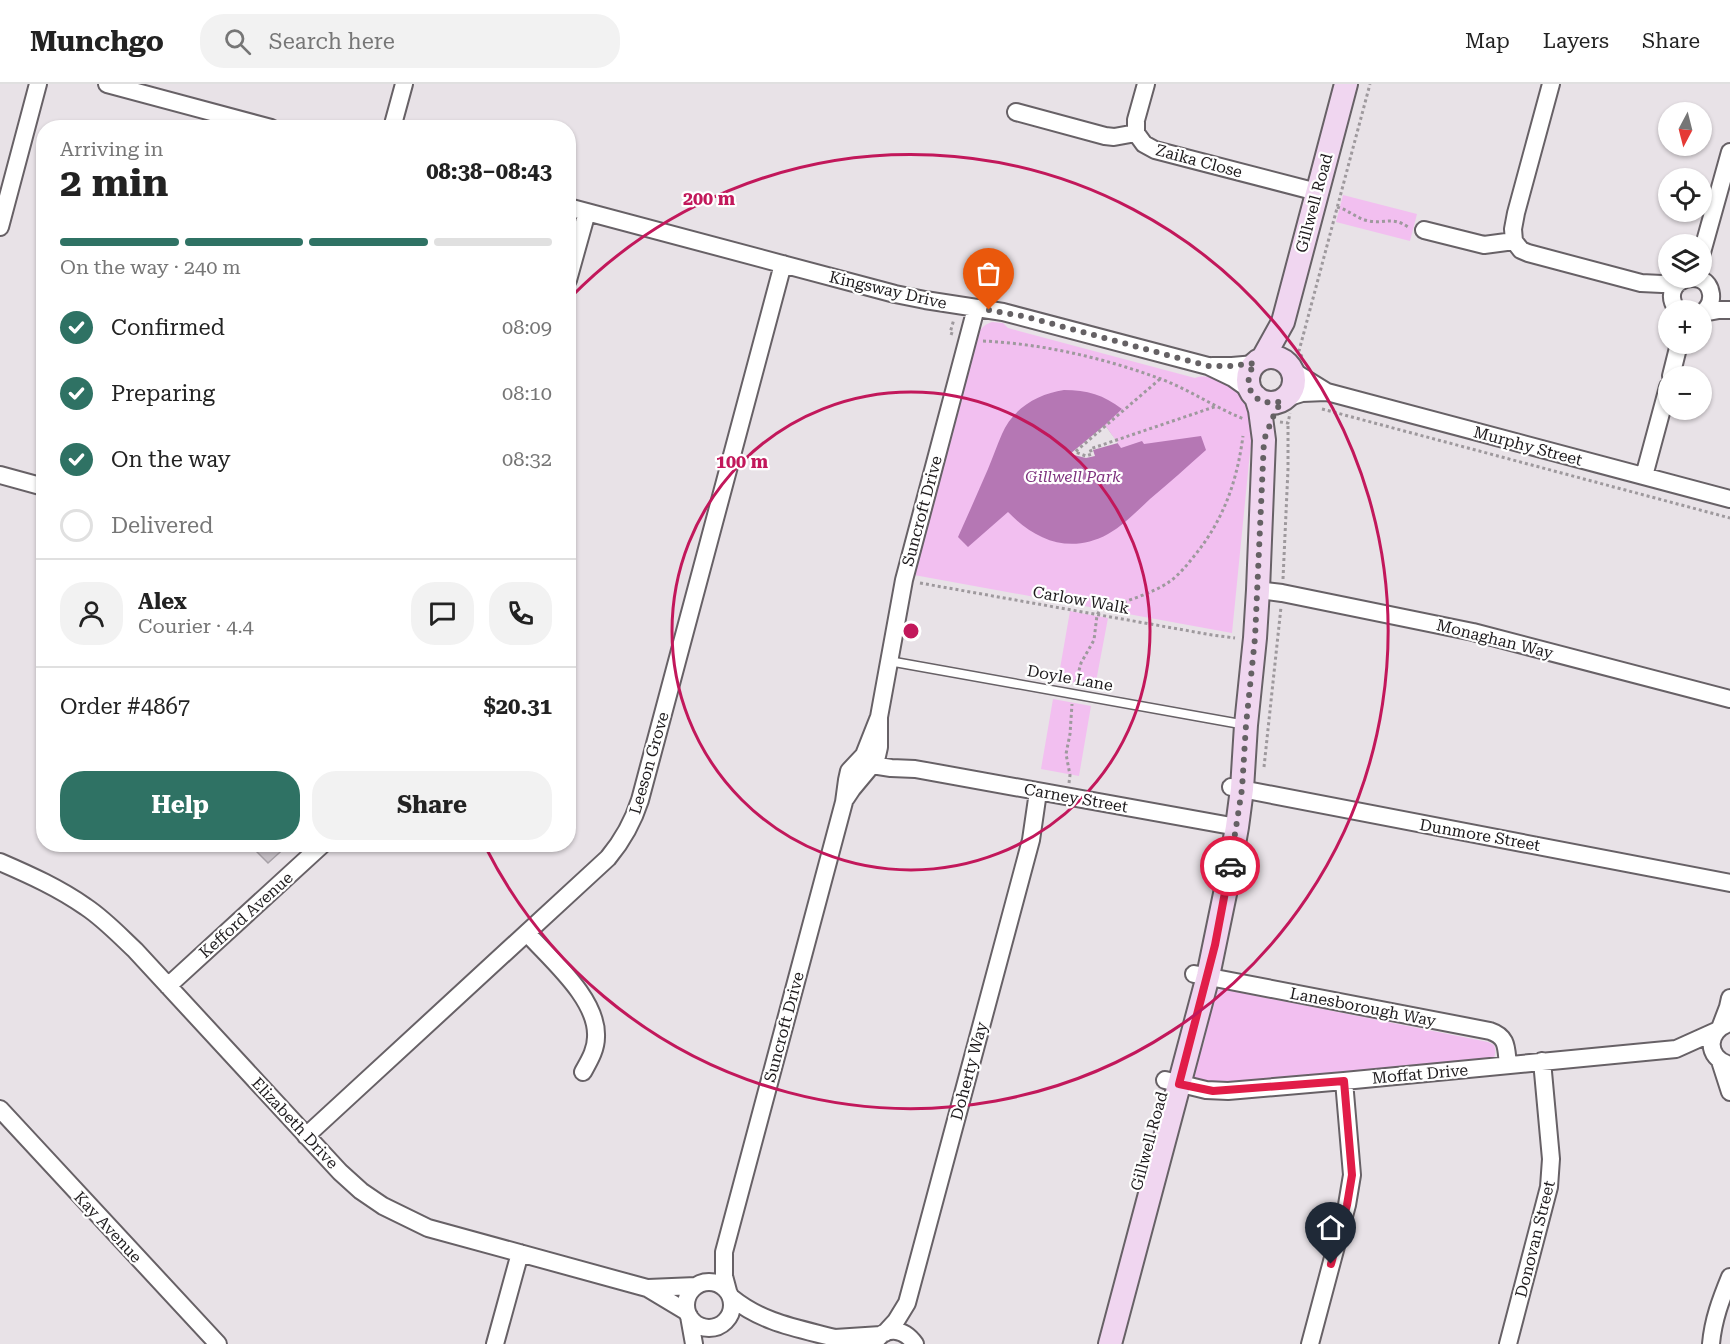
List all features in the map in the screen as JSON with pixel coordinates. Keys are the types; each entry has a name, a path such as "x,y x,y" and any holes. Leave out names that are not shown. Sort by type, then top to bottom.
{"street":[{"path":"0,227 38,84"},
{"path":"107,84 241,120"},
{"path":"394,120 404,84"},
{"path":"1136,133 1136,120 1146,84"},
{"name":"Gillwell Road","path":"1259,361 1283,322 1346,84"},
{"path":"1551,84 1515,221 1512,236 1514,241 1521,250 1528,253 1641,283 1658,284"},
{"name":"Zaika Close","path":"1016,112 1105,136 1114,137 1136,133 1144,144 1155,150 1317,192"},
{"path":"1708,234 1730,152"},
{"name":"Kingsway Drive","path":"576,209 895,294 1027,317 1208,366 1233,378 1253,394"},
{"path":"576,251 587,212"},
{"path":"1418,231 1484,245 1514,241"},
{"name":"Leeson Grove","path":"306,1136 608,858 619,845 635,816 783,264"},
{"path":"1641,283 1666,300"},
{"path":"1709,288 1730,303"},
{"name":"Suncroft Drive","path":"730,1295 724,1276 724,1252 844,802 879,747 879,717 904,580 976,308"},
{"path":"1712,312 1730,310"},
{"name":"Gillwell Road","path":"1283,322 1284,340 1295,365"},
{"path":"1276,357 1295,365 1294,386 1288,403 1268,403 1253,394 1248,384 1248,376 1259,361 1276,357"},
{"name":"Kingsway Drive","path":"1208,366 1232,366 1259,361"},
{"name":"Murphy Street","path":"1295,365 1320,393"},
{"name":"Murphy Street","path":"1288,403 1302,393 1320,393 1730,499"},
{"name":"Gillwell Road","path":"1095,1344 1201,975 1230,826 1246,725 1258,590 1261,426 1253,394"},
{"name":"Gillwell Road","path":"1261,426 1288,403"},
{"path":"1644,476 1659,420"},
{"path":"0,475 36,485"},
{"name":"Monaghan Way","path":"1258,590 1473,632 1730,699"},
{"name":"Carney Street","path":"871,758 891,768 915,769 1230,826"},
{"name":"Dunmore Street","path":"1236,788 1730,883"},
{"name":"Doherty Way","path":"880,1337 896,1321 907,1303 1031,840 1040,824 1044,793"},
{"name":"Kefford Avenue","path":"168,986 314,852"},
{"name":"Elizabeth Drive","path":"0,862 46,882 88,908 127,942 340,1172 361,1191 383,1206 428,1228 647,1288 688,1314"},
{"path":"527,933 575,986 592,1011 596,1023 595,1046 583,1072"},
{"name":"Lanesborough Way","path":"1201,975 1497,1033 1504,1040 1508,1065"},
{"path":"1730,998 1722,1027 1712,1044 1722,1061 1730,1092"},
{"name":"Moffat Drive","path":"1676,1049 1722,1027"},
{"name":"Moffat Drive","path":"1172,1082 1213,1091 1344,1081 1676,1049 1722,1061"},
{"name":"Donovan Street","path":"1508,1344 1548,1193 1551,1172 1542,1061"},
{"path":"1310,1344 1347,1205 1352,1175 1344,1081"},
{"name":"Gillwell Road","path":"1110,1344 1172,1082"},
{"name":"Kay Avenue","path":"0,1109 206,1334 218,1344"},
{"name":"Suncroft Drive","path":"699,1284 724,1252"},
{"path":"495,1344 520,1253"},
{"path":"1711,1344 1718,1308 1730,1277"},
{"path":"694,1344 687,1297 699,1284 716,1282 745,1309 766,1320 840,1341 880,1337 893,1331 902,1332 915,1343"},
{"name":"Elizabeth Drive","path":"647,1288 699,1284"},
{"path":"705,1344 732,1311 730,1295"},
{"name":"Doherty Way","path":"907,1303 909,1323 915,1343"},
{"path":"688,1314 700,1326 706,1328 741,1319 766,1320"}],"lane":[{"name":"Doyle Lane","path":"889,660 1246,725"}],"path":[{"path":"1295,365 1370,84"},
{"path":"1337,207 1369,221 1398,221 1418,231"},
{"path":"958,305 950,333 980,341 1051,348 1140,371 1261,426 1288,423 1288,403"},
{"path":"1161,379 1075,452 1086,456 1092,454 1090,448 1219,406"},
{"path":"1320,393 1310,406 1730,518"},
{"path":"1097,615 1100,610 1168,583 1200,549 1221,518 1239,467 1261,426"},
{"name":"Carlow Walk","path":"904,580 1212,635 1255,638"}],"green space":[{"path":"1343,195 1417,214 1410,241 1336,222"},
{"name":"Gillwell Park","path":"1003,323 1008,328 1195,378 1203,376 1218,379 1238,390 1246,399 1253,418 1254,429 1232,633 914,575 977,337 986,324"},
{"path":"1070,611 1108,618 1095,687 1058,680"},
{"path":"1053,699 1091,706 1079,776 1041,769"},
{"path":"1222,989 1488,1042 1494,1045 1495,1054 1493,1059 1218,1085 1206,1083 1199,1081 1190,1073 1204,1043 1212,992"}],"shaded area":[{"path":"1064,390 1095,394 1122,409 1105,425 1121,448 1142,441 1144,444 1201,436 1206,450 1125,522 1108,534 1094,540 1067,544 1041,537 1018,522 1008,512 968,547 958,537 1007,425 1027,404 1045,395"}],"pier":[{"path":"1105,425 1118,443 1093,450 1095,456 1086,458 1070,454"}],"building":[{"path":"257,852 280,852 268,863"}],"way so far":[{"path":"989,310 1027,317 1208,366 1255,363 1248,376 1250,390 1261,401 1268,403 1282,401 1264,440 1255,638 1242,789 1230,866"}],"route":[{"path":"1230,866 1215,945 1179,1084 1206,1090 1228,1091 1344,1081 1352,1175 1347,1205 1331,1264"}]}
